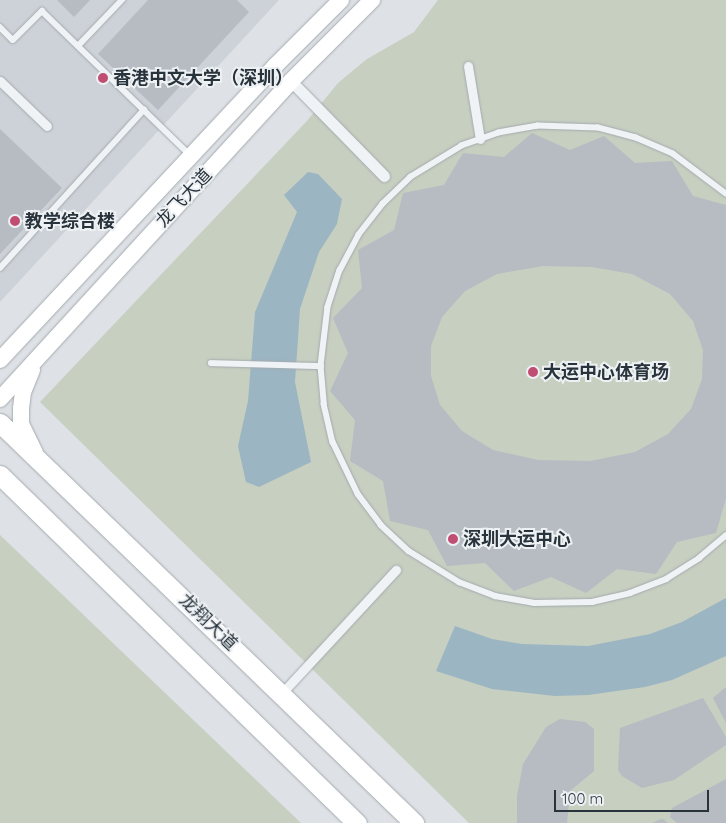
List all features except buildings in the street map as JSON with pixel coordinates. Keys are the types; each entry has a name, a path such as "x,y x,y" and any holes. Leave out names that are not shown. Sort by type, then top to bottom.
{"main road":[{"name":"龙飞大道","path":"0,360 191,156 341,0"},
{"name":"龙飞大道","path":"0,399 291,82 372,0"},
{"path":"0,352 16,344"},
{"path":"38,358 23,392 21,409 22,424 39,460"},
{"name":"龙翔大道","path":"0,423 282,693 414,823"},
{"path":"3,481 357,823"}],"street":[{"path":"468,66 480,139"},
{"path":"0,81 47,126"},
{"path":"291,82 384,176"},
{"path":"282,693 396,570"}],"lane":[{"path":"78,46 122,0"},
{"path":"0,27 13,40 42,10 191,156"},
{"path":"0,268 144,110"},
{"path":"726,194 673,154 617,132 548,126 518,129 480,139 444,155 411,177 364,227 333,288 324,326 321,366 324,404 333,442 358,494 381,524 409,551 459,582 495,596 534,603 592,602 630,593 666,579 699,558 726,535"},
{"path":"211,362 321,366"}],"shaded area":[{"name":"香港中文大学（深圳）","path":"0,0 279,0 0,302"}],"green space":[{"name":"深圳大运中心","path":"438,0 726,0 726,823 469,823 40,402 306,122 338,83 367,59 414,32"},
{"path":"0,535 301,823 0,823"}],"water":[{"path":"308,172 318,174 342,199 337,224 319,252 300,309 295,382 311,462 259,487 246,482 238,446 248,401 255,312 297,212 284,195"},
{"path":"726,598 726,656 672,680 645,687 588,695 555,696 492,689 436,671 455,626 492,639 522,644 588,646 650,634 682,622"}],"place":[{"name":"香港中文大学（深圳）","path":"103,78"},
{"name":"教学综合楼","path":"15,221"},
{"name":"大运中心体育场","path":"533,372"},
{"name":"深圳大运中心","path":"453,539"}]}
